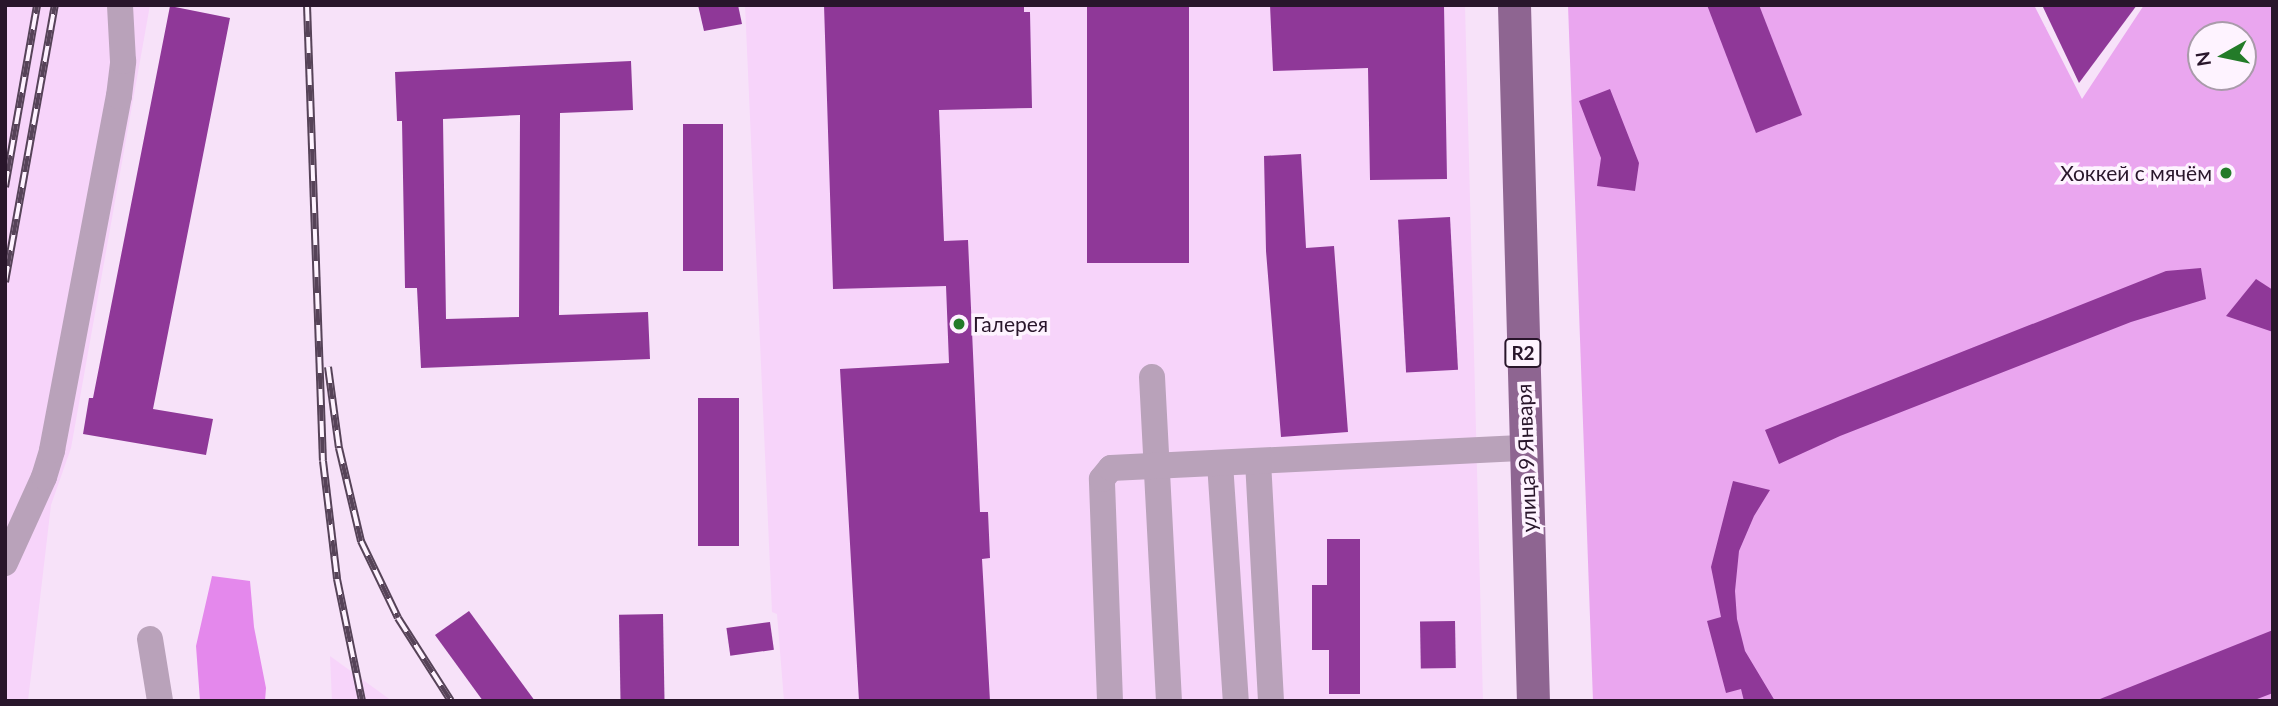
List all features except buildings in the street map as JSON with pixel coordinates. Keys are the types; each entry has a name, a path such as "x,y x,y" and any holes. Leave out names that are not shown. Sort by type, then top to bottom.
{"main road":[{"name":"улица 9 Января","path":"1514,5 1533,701"}],"lane":[{"path":"5,563 44,477 52,450 119,96 123,61 120,5"},
{"path":"1152,377 1169,701"},
{"path":"1110,701 1102,479 1111,468 1526,448"},
{"path":"1258,461 1271,701"},
{"path":"1220,463 1236,701"},
{"path":"150,639 160,701"}],"shaded area":[{"path":"5,5 150,5 71,448 51,505 28,701 5,701"},
{"path":"745,5 1465,5 1483,701 784,701 777,614 772,612"},
{"path":"1568,5 2034,5 2082,99 2144,5 2273,5 2273,701 1593,701"},
{"path":"212,576 250,581 254,627 266,688 265,701 200,701 196,646"},
{"path":"330,656 392,701 332,701"}],"railway":[{"path":"5,187 37,5"},
{"path":"5,282 55,5"},
{"path":"307,5 323,461 337,579 362,701"},
{"path":"328,367 339,448 361,541 398,618 451,701"}],"place":[{"name":"Хоккей с мячём","path":"2226,173"},
{"name":"Галерея","path":"959,324"}]}
